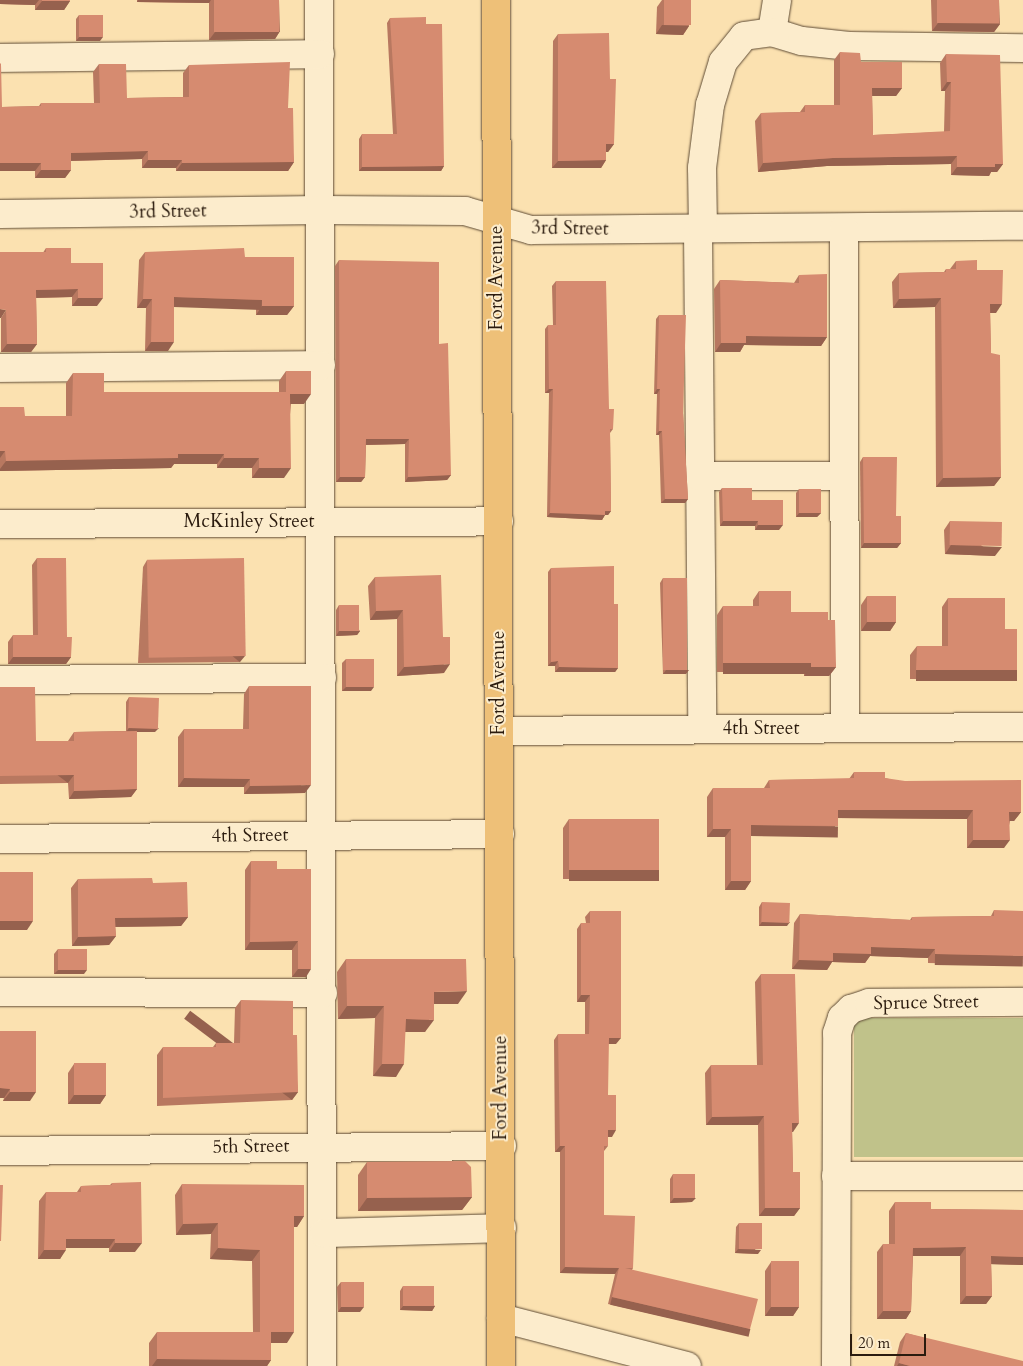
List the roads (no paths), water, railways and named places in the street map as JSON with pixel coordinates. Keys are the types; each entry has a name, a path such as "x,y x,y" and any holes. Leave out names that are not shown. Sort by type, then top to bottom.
{"main road":[{"name":"Ford Avenue","path":"496,0 502,1146 501,1366"}],"street":[{"path":"319,0 324,1233 322,1366"},
{"path":"772,32 777,0"},
{"path":"702,729 699,476 700,230 705,135 723,62 744,36 772,32 802,41 849,46 1023,48"},
{"path":"0,58 320,54"},
{"name":"3rd Street","path":"0,214 321,210 465,211 531,230 844,229 1023,226"},
{"path":"844,229 845,728"},
{"path":"0,368 321,365"},
{"path":"699,476 844,476"},
{"name":"McKinley Street","path":"0,524 499,521"},
{"path":"0,680 322,678"},
{"name":"4th Street","path":"500,731 1023,727"},
{"name":"4th Street","path":"0,839 500,834"},
{"path":"0,992 323,993"},
{"name":"Spruce Street","path":"836,1366 837,1033 842,1018 851,1010 869,1004 1023,1002"},
{"name":"5th Street","path":"0,1150 502,1146"},
{"path":"836,1176 1023,1176"},
{"path":"324,1233 502,1228"},
{"path":"501,1318 687,1366"}]}
